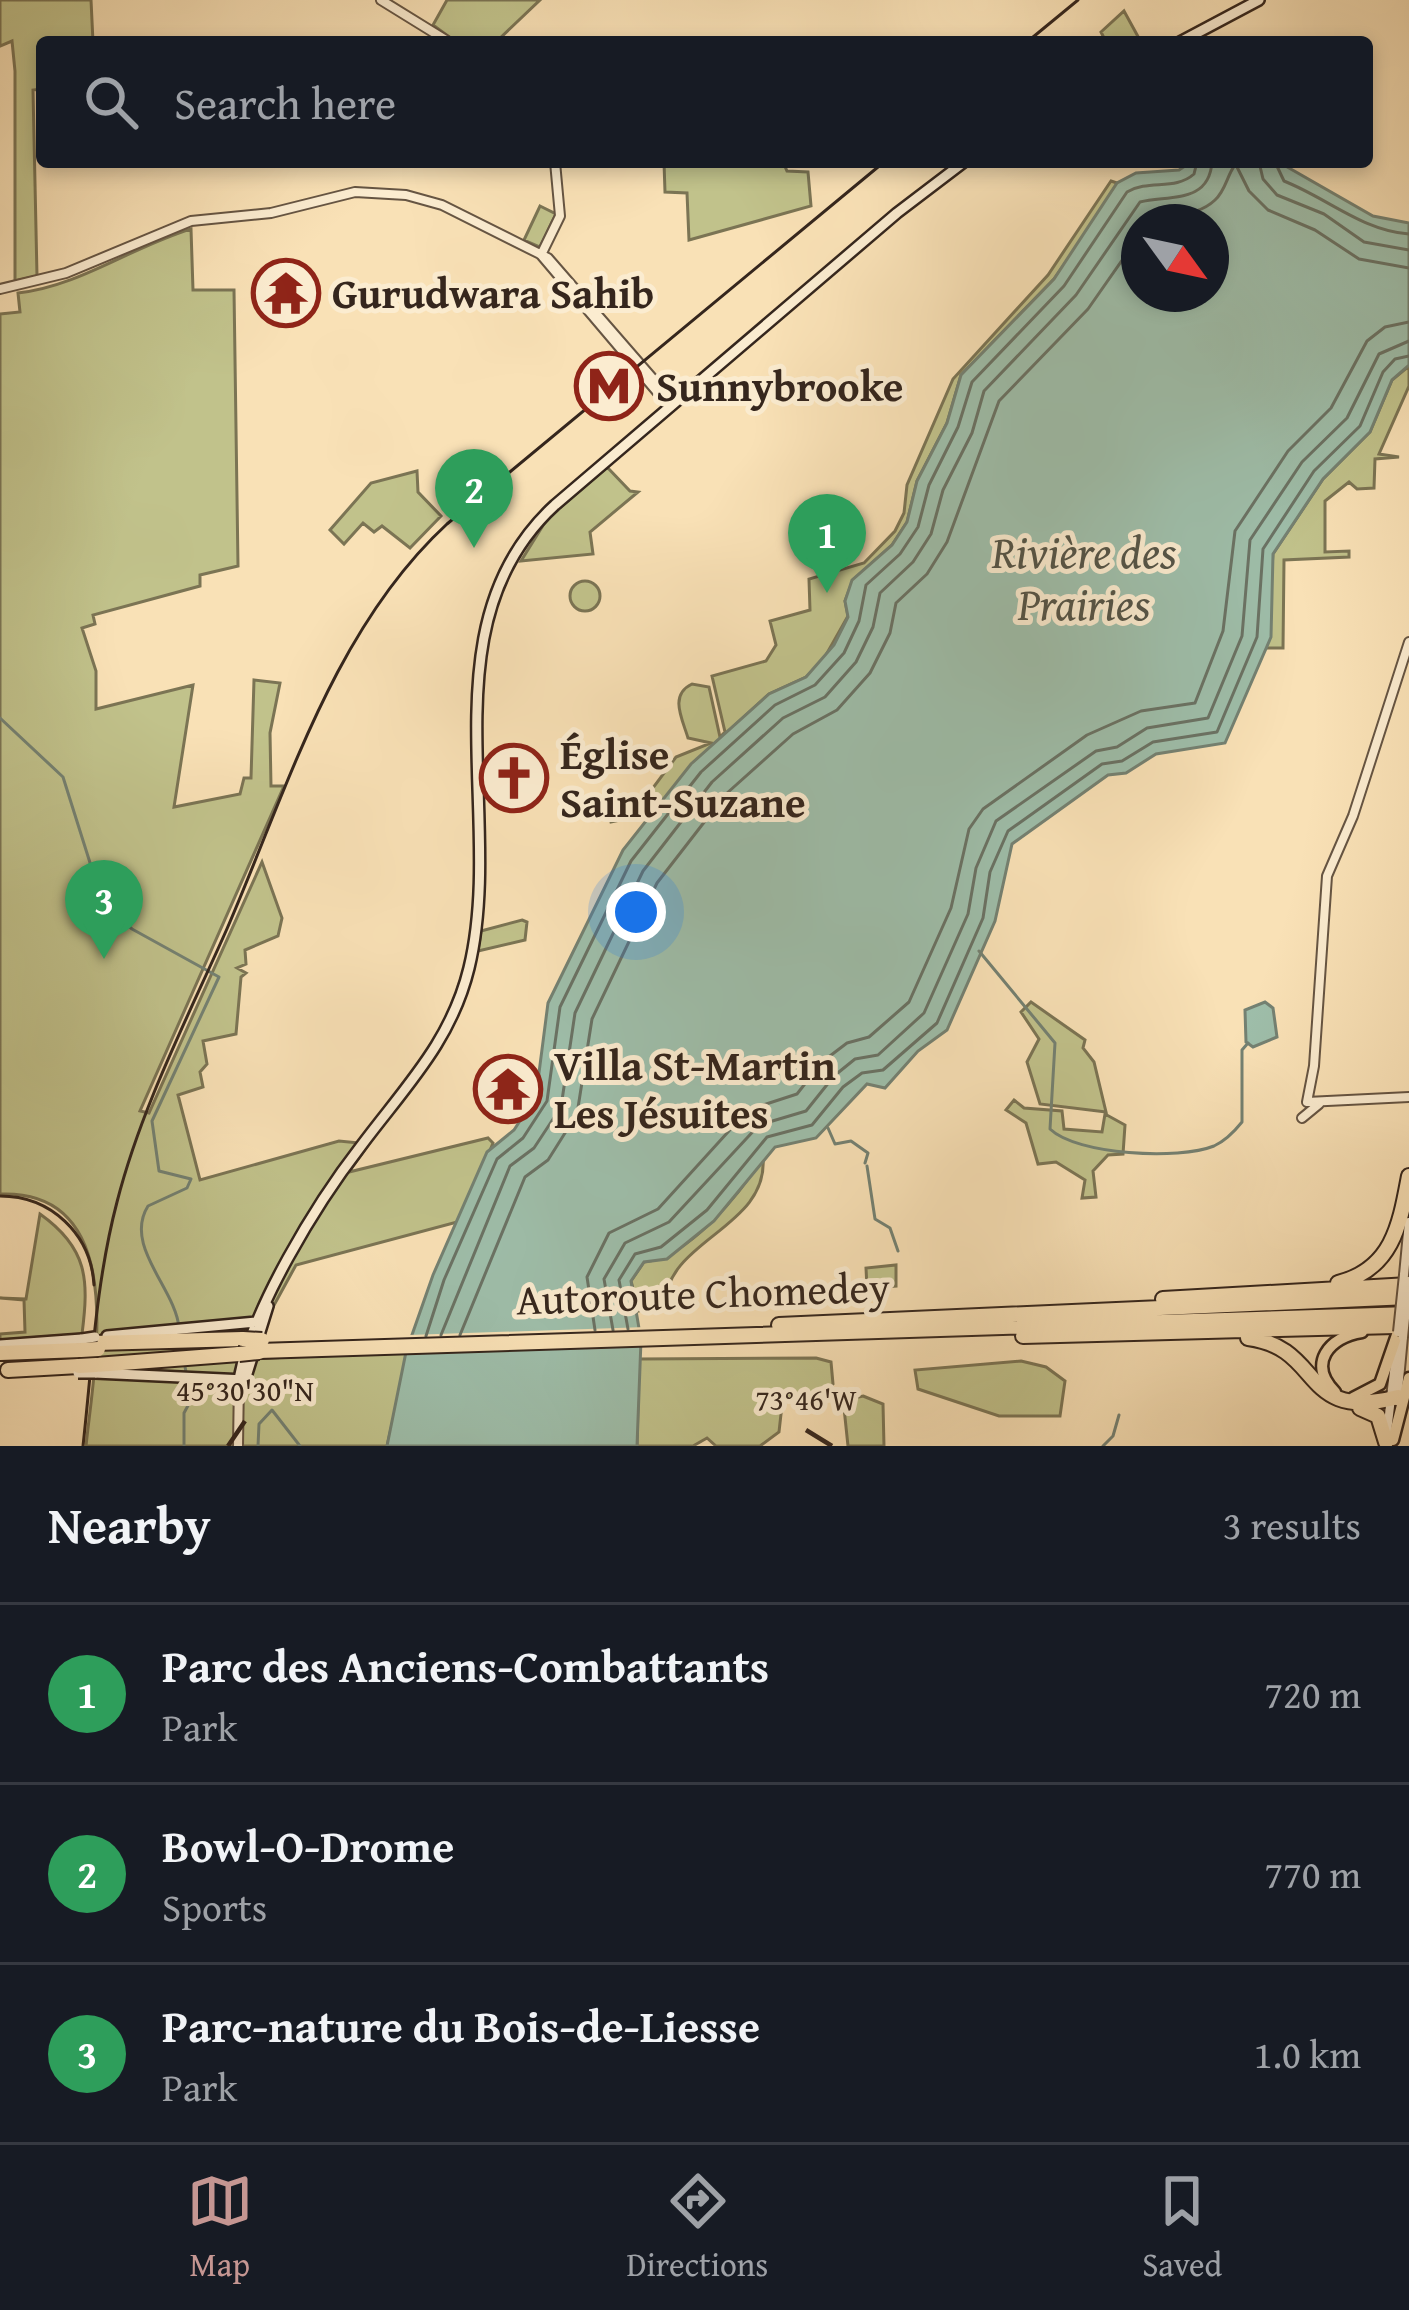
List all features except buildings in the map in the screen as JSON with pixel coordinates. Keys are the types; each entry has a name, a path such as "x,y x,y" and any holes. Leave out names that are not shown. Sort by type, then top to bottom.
{"highway":[{"path":"1324,1288 1363,1274 1385,1254 1399,1227 1409,1176"},
{"path":"1055,1311 1407,1280"},
{"name":"Autoroute Chomedey","path":"260,1340 398,1342 665,1333 1409,1297"},
{"name":"Autoroute Chomedey","path":"665,1333 1409,1313"},
{"path":"866,1331 1400,1332"},
{"path":"1213,1335 1274,1344 1332,1398 1378,1416 1390,1444"},
{"name":"Autoroute Chomedey","path":"167,1351 241,1347 260,1340 398,1342"},
{"path":"64,1341 80,1355 167,1351"},
{"path":"2,1360 167,1351"},
{"path":"1356,1405 1394,1398"}],"main road":[{"path":"1191,36 1259,0"},
{"path":"167,1351 196,1350 242,1380 274,1290 343,1170 431,1059 465,984 478,908 481,646 493,595 513,555 549,510 896,213 956,168"},
{"path":"513,555 522,567"},
{"path":"1400,1332 1384,1376 1373,1391 1347,1397 1327,1384 1322,1364 1331,1343 1349,1334 1400,1332"},
{"path":"167,1351 260,1340"},
{"path":"2,1360 64,1341"},
{"path":"1390,1444 1409,1378"}],"street":[{"path":"381,0 439,36"},
{"path":"542,255 559,218 555,168"},
{"path":"0,290 62,275 171,228 271,213 348,193 390,192 439,204 542,255 560,269 672,405"},
{"path":"1408,1101 1306,1102 1315,1064 1328,876 1353,817 1409,642"},
{"path":"1302,1118 1320,1103"},
{"path":"1390,1444 1409,1222"},
{"path":"238,1446 242,1380"}],"green space":[{"path":"0,0 91,0 93,36 36,36 37,276 15,281 15,71 12,41 0,46"},
{"path":"447,0 540,0 502,36 448,36 433,25"},
{"path":"1124,11 1138,36 1103,36 1101,32"},
{"path":"664,168 786,168 808,172 811,206 689,240 687,193 665,192"},
{"path":"1111,181 1117,183 1113,195 1054,279 961,375 947,423 917,481 907,522 892,545 853,580 845,601 848,616 822,662 806,677 769,694 710,748 658,812 611,822 608,808 644,800 676,757 711,743 688,738 679,708 685,689 692,684 709,687 720,737 725,732 712,676 766,661 776,645 770,621 810,610 809,579 864,563 895,531 904,513 907,485 953,379 1048,275"},
{"path":"540,206 556,214 540,247 524,240"},
{"path":"191,229 193,290 234,290 238,566 200,575 200,586 93,615 95,624 82,628 96,671 96,709 193,685 174,807 240,794 244,778 251,778 254,680 280,683 270,733 271,786 284,786 140,1111 149,1113 262,862 282,918 278,936 245,950 246,964 237,968 246,973 241,977 236,1034 203,1041 207,1064 200,1072 203,1087 178,1095 200,1180 339,1141 369,1144 349,1172 488,1138 493,1143 461,1221 296,1265 267,1318 255,1359 409,1350 387,1446 86,1446 97,1330 87,1250 70,1220 42,1200 0,1194 0,314 20,312 18,293 63,283"},
{"path":"1409,366 1409,386 1379,454 1399,457 1375,459 1374,488 1357,489 1349,482 1325,501 1325,552 1349,551 1349,557 1284,560 1283,648 1266,648 1273,554 1323,479 1370,432 1392,380"},
{"path":"607,467 630,491 638,492 590,532 593,554 521,561 547,519"},
{"path":"417,471 418,492 441,516 410,548 382,526 374,532 363,523 344,544 330,530 371,483"},
{"path":"585,581 596,585 600,596 596,607 585,611 574,607 570,596 574,585"},
{"path":"527,922 525,940 478,951 481,931"},
{"path":"1031,1002 1085,1040 1083,1048 1094,1062 1106,1112 1040,1104 1027,1062 1039,1039 1021,1012"},
{"path":"1014,1100 1024,1108 1062,1111 1064,1129 1102,1132 1105,1114 1125,1125 1123,1154 1108,1155 1093,1171 1096,1197 1082,1198 1085,1180 1056,1162 1038,1164 1026,1123 1006,1110"},
{"path":"763,1157 761,1181 750,1201 682,1264 670,1282 665,1304 639,1311 631,1281 644,1262 661,1258 695,1237 727,1206"},
{"path":"40,1214 68,1240 82,1266 82,1334 0,1340 0,1334 25,1332 24,1300 0,1298 26,1299"},
{"path":"896,1265 896,1286 867,1288 866,1268"},
{"path":"816,1358 831,1362 833,1384 822,1394 799,1393 782,1405 779,1432 760,1446 716,1446 707,1438 693,1446 637,1446 639,1359"},
{"path":"1021,1361 1046,1367 1065,1381 1060,1416 999,1416 918,1389 915,1370"},
{"path":"863,1396 883,1404 884,1446 848,1446 844,1408 850,1399"}],"water":[{"name":"Rivière des Prairies","path":"1182,168 1289,168 1373,216 1409,223 1409,365 1392,380 1370,432 1323,479 1273,554 1271,637 1225,743 1156,754 1126,773 1108,775 1012,844 995,921 947,1030 918,1051 885,1088 867,1084 816,1138 775,1147 714,1221 667,1259 644,1262 631,1281 641,1340 637,1446 387,1446 406,1352 433,1275 487,1152 514,1130 536,1096 548,1003 623,850 691,764 769,694 806,677 834,645 848,617 845,601 852,580 892,545 907,522 917,481 947,423 961,375 1054,279 1117,183 1136,173"},
{"path":"1265,1002 1273,1008 1277,1037 1253,1047 1246,1042 1245,1010"}],"pier":[{"path":"646,1327 647,1340 405,1344 408,1335"}],"waterway":[{"path":"0,718 63,777 103,904 132,929 219,977 152,1121 159,1171 191,1179 187,1188 148,1206 142,1221 146,1252 179,1328"},
{"path":"979,951 1055,1043 1050,1129 1082,1145 1154,1154 1218,1144 1242,1122 1242,1050 1248,1043"},
{"path":"828,1128 835,1144 851,1141 868,1153 865,1163"},
{"path":"867,1166 875,1219 890,1228 898,1251"},
{"path":"184,1361 191,1400 184,1413 184,1446"},
{"path":"258,1446 259,1424 272,1410 300,1446"},
{"path":"1103,1446 1113,1436 1119,1415"}],"tram line":[{"path":"1034,36 1078,0"},
{"path":"83,1446 104,1262 139,1132 316,715 373,612 447,524 877,168"},
{"path":"0,1196 36,1203 65,1221 85,1250 94,1285"}],"place":[{"name":"Gurudwara Sahib","path":"286,293"},
{"name":"Sunnybrooke","path":"609,386"},
{"name":"Bowl-O-Drome","path":"474,548"},
{"name":"Parc des Anciens-Combattants","path":"827,593"},
{"name":"Église Saint-Suzane","path":"514,778"},
{"name":"Parc-nature du Bois-de-Liesse","path":"104,959"},
{"name":"Villa St-Martin Les Jésuites","path":"508,1089"}]}
